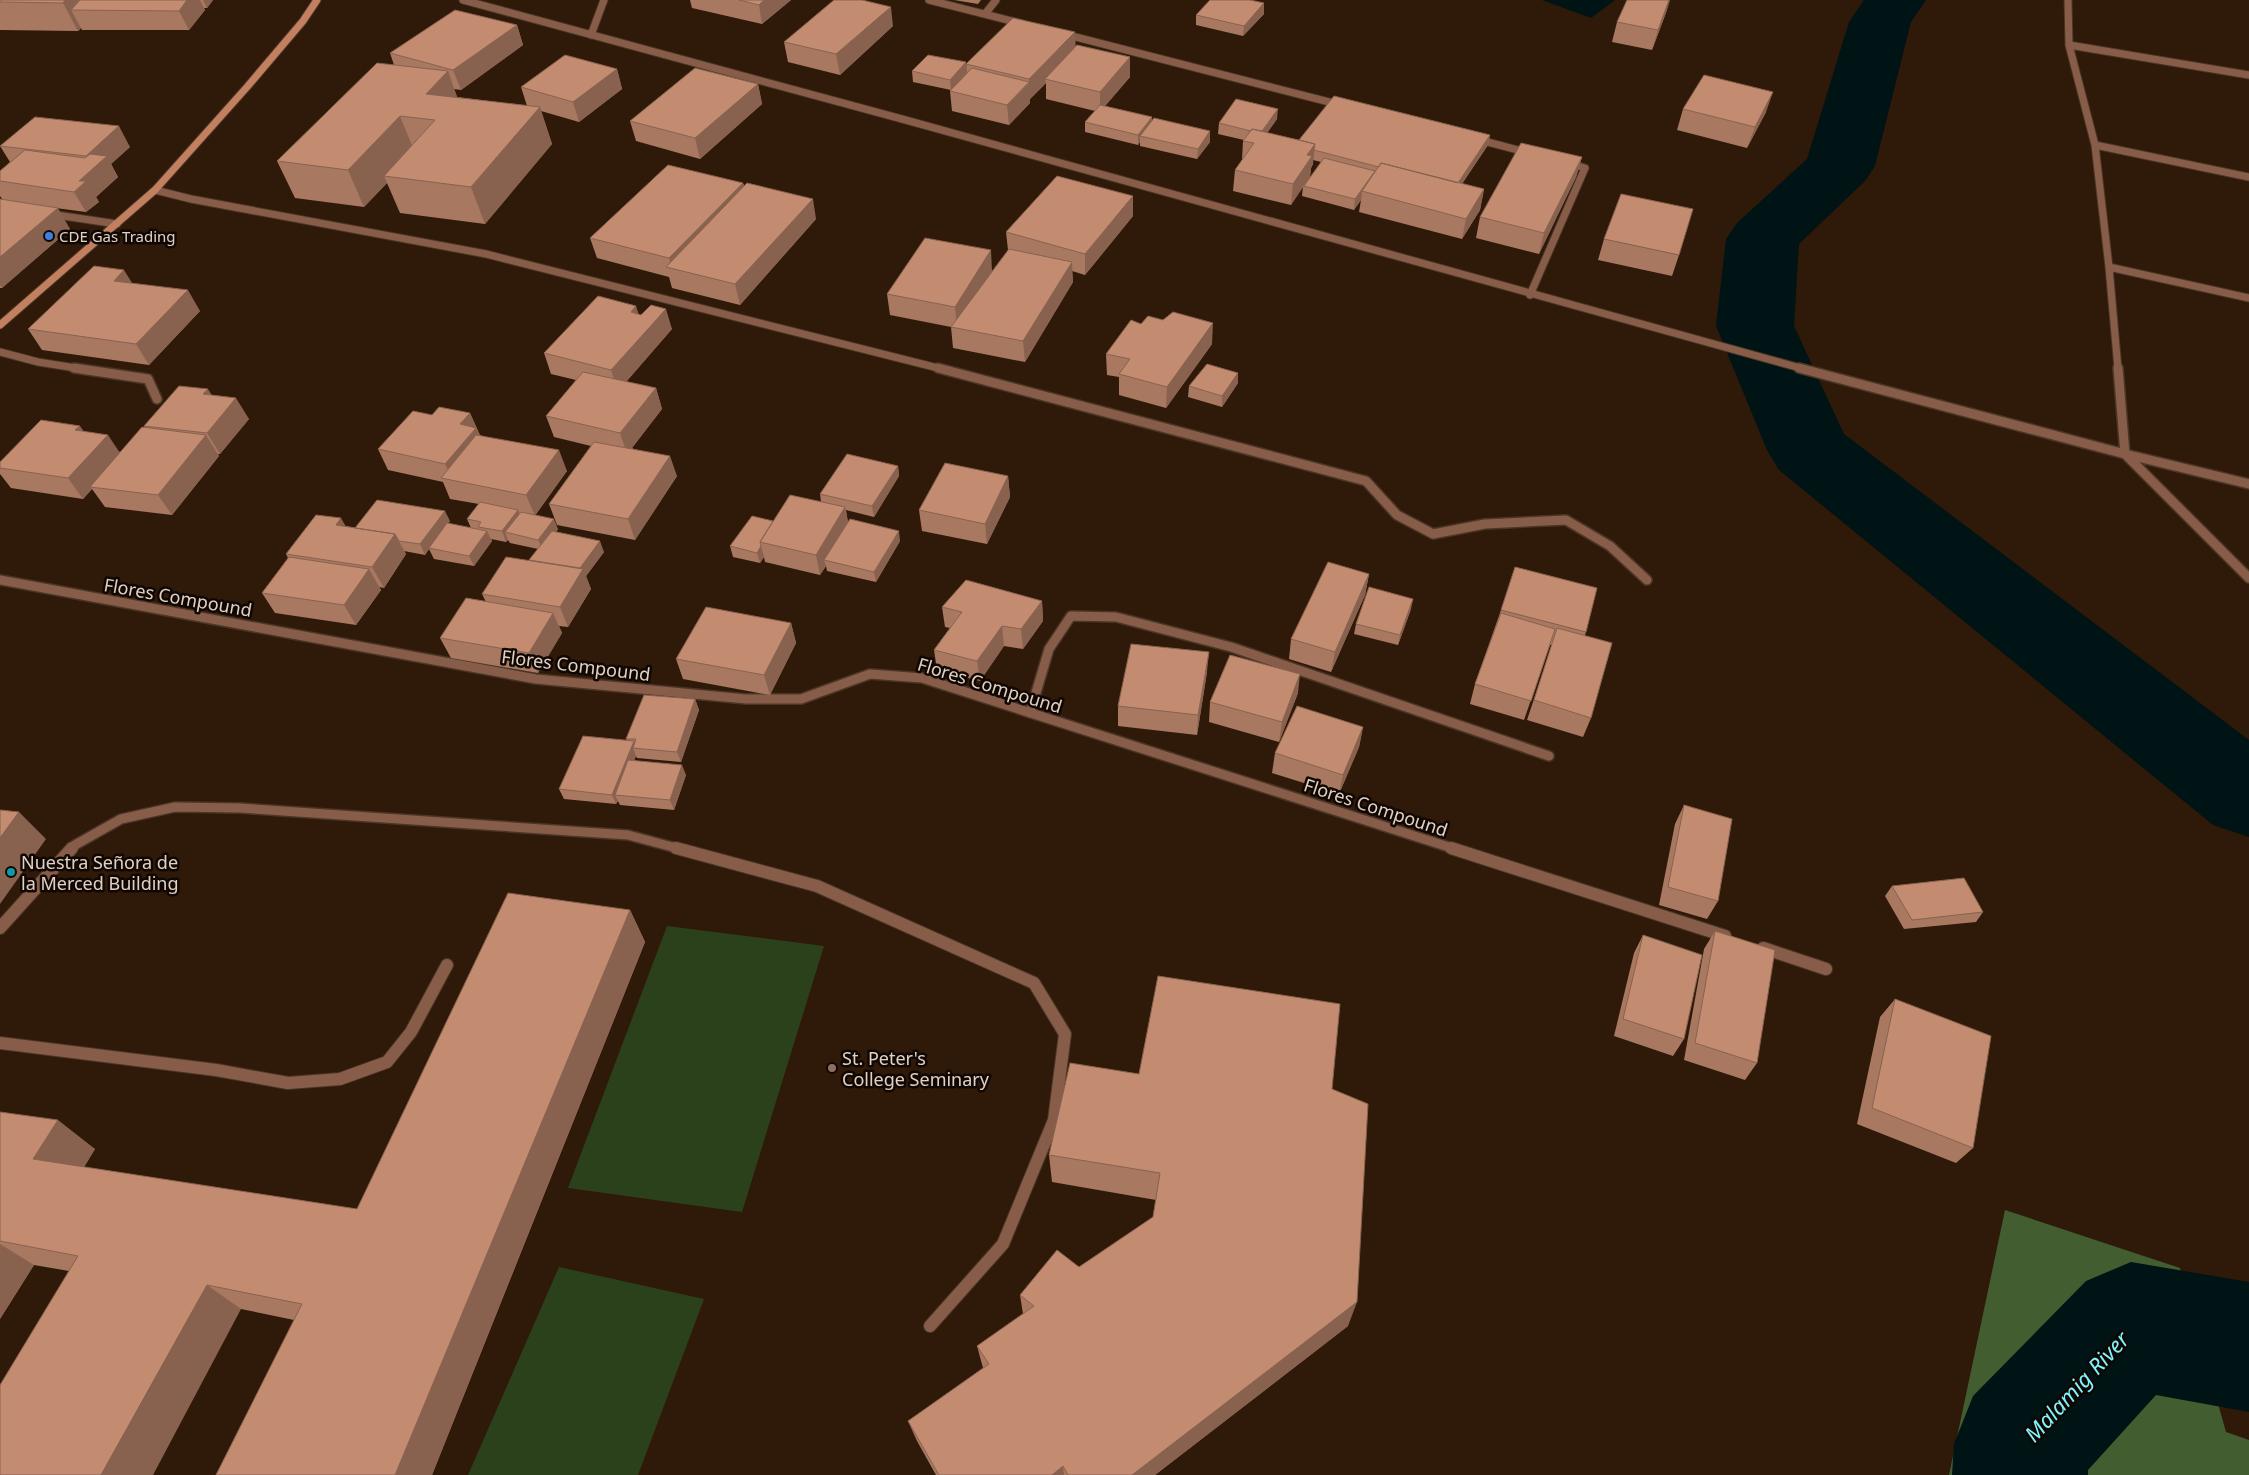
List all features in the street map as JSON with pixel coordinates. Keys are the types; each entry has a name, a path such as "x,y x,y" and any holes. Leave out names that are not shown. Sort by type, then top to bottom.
{"main road":[{"path":"0,326 155,190 260,72 303,21 316,0"}],"street":[{"path":"463,0 921,124 1718,346 2125,454 2249,484"},
{"path":"590,35 604,0"},
{"path":"928,0 1033,27"},
{"path":"985,14 996,0"},
{"path":"2068,0 2069,45 2095,145 2109,268 2125,454 2249,578"},
{"path":"1052,32 1351,107"},
{"path":"2069,45 2249,75"},
{"path":"1465,136 1539,156"},
{"path":"2095,145 2249,177"},
{"path":"1530,295 1585,168 1558,161"},
{"path":"155,190 191,199 486,254 924,364 1366,480 1397,515 1433,534 1485,524 1566,520 1610,546 1647,580"},
{"path":"39,212 117,224"},
{"path":"2109,268 2249,298"},
{"path":"0,352 38,362 148,380 157,400"},
{"name":"Flores Compound","path":"0,580 536,679 746,700 801,699 870,674 922,678 1731,938"},
{"path":"1030,713 1049,649 1071,616 1116,617 1231,647 1549,756"},
{"path":"0,928 75,845 121,819 175,807 240,808 628,836 818,886 1034,983 1066,1034 1054,1120 1003,1244 930,1326"},
{"path":"1750,944 1826,969"},
{"path":"0,1042 216,1070 288,1083 340,1079 387,1062 411,1032 447,965"}],"green space":[{"path":"667,926 824,946 742,1212 568,1188"},
{"path":"2005,1210 2180,1268 2226,1432 2249,1440 2249,1475 1949,1475"},
{"path":"559,1267 704,1299 638,1475 468,1475"}],"shaded area":[{"path":"1542,0 1615,0 1591,18"}],"building":[{"path":"0,0 65,0 63,3 0,2"},
{"path":"80,0 187,0 179,11 71,10"},
{"path":"739,0 764,0 759,5"},
{"path":"834,0 862,0 891,7 836,54 784,42"},
{"path":"1210,0 1250,0 1264,3 1244,26 1196,15"},
{"path":"1627,0 1669,0 1658,30 1617,22"},
{"path":"455,10 517,25 453,70 390,53"},
{"path":"1013,18 1075,32 1029,79 966,64"},
{"path":"1077,45 1130,57 1100,92 1045,79"},
{"path":"565,55 617,69 573,102 521,87"},
{"path":"928,55 966,62 950,80 912,71"},
{"path":"377,63 448,71 426,94 540,107 471,187 384,176 435,120 400,116 348,170 277,161"},
{"path":"695,68 758,84 695,138 630,121"},
{"path":"972,68 1029,82 1007,105 950,91"},
{"path":"1704,75 1773,92 1755,127 1683,109"},
{"path":"1334,96 1490,135 1458,183 1381,163 1379,167 1314,150 1315,144 1299,140"},
{"path":"1236,99 1278,109 1262,131 1252,129 1251,131 1219,123"},
{"path":"1100,105 1152,117 1138,135 1085,122"},
{"path":"35,117 119,126 86,156 0,146"},
{"path":"1154,118 1210,131 1198,149 1140,136"},
{"path":"1252,129 1315,144 1307,155 1312,156 1293,184 1235,170 1254,143 1243,141"},
{"path":"1521,143 1582,157 1544,233 1480,217"},
{"path":"25,150 85,158 90,154 107,156 79,181 86,181 74,192 0,181 0,171"},
{"path":"1324,158 1375,171 1355,199 1304,186"},
{"path":"1381,163 1484,189 1466,219 1362,191"},
{"path":"668,165 743,183 669,258 590,238"},
{"path":"1057,176 1133,196 1085,254 1006,232"},
{"path":"747,183 813,199 735,284 666,267"},
{"path":"1621,194 1693,209 1679,255 1604,239"},
{"path":"0,199 58,208 0,257"},
{"path":"925,238 991,250 955,307 887,294"},
{"path":"1009,249 1072,262 1023,341 951,327"},
{"path":"94,266 124,270 114,281 188,290 136,344 28,329"},
{"path":"598,296 636,306 631,312 641,315 651,305 666,309 611,370 544,353"},
{"path":"1173,312 1213,323 1167,387 1119,374 1130,359 1106,354 1131,320 1141,324 1148,316 1163,320"},
{"path":"1207,364 1238,373 1222,396 1189,386"},
{"path":"583,372 656,388 620,433 546,416"},
{"path":"179,386 208,389 203,394 236,398 207,433 144,426"},
{"path":"439,407 470,413 460,424 476,428 445,464 378,449 413,411 432,415"},
{"path":"41,420 80,426 75,430 108,435 68,478 0,468 0,462"},
{"path":"142,427 206,435 158,495 90,487"},
{"path":"476,435 559,450 526,495 441,478"},
{"path":"594,442 670,456 628,519 549,504"},
{"path":"847,454 898,466 872,506 820,494"},
{"path":"945,463 1008,476 985,524 919,510"},
{"path":"790,495 845,507 816,555 760,542"},
{"path":"377,500 445,511 420,544 399,541 395,534 355,528"},
{"path":"480,502 518,510 502,531 478,527 481,522 467,519"},
{"path":"521,512 554,519 538,540 505,532"},
{"path":"316,515 341,518 336,525 395,534 372,567 286,554"},
{"path":"752,516 773,521 760,542 761,546 757,553 730,546"},
{"path":"850,519 899,531 874,572 824,560"},
{"path":"447,523 487,531 469,556 429,548"},
{"path":"552,531 600,541 580,568 529,560"},
{"path":"289,557 369,569 344,605 262,593"},
{"path":"506,557 583,569 560,607 482,594"},
{"path":"1328,562 1369,574 1335,652 1291,639"},
{"path":"1515,567 1597,588 1586,632 1501,610"},
{"path":"966,580 1042,601 1021,629 1002,626 977,661 934,650 962,612 942,607"},
{"path":"1369,587 1413,599 1400,635 1356,624"},
{"path":"466,598 553,613 529,653 440,638"},
{"path":"706,607 791,623 764,675 676,659"},
{"path":"1501,613 1555,629 1531,701 1475,684"},
{"path":"1557,628 1612,643 1591,718 1534,700"},
{"path":"1131,644 1209,652 1198,715 1118,706"},
{"path":"1230,655 1300,674 1282,722 1210,702"},
{"path":"644,695 695,699 677,752 633,748 636,739 626,739"},
{"path":"1297,706 1363,727 1343,775 1275,753"},
{"path":"583,736 634,741 612,795 559,789"},
{"path":"628,760 682,765 670,800 615,795"},
{"path":"1684,805 1732,819 1718,901 1668,887"},
{"path":"0,810 19,812 0,838"},
{"path":"1964,878 1983,912 1912,920 1892,886"},
{"path":"508,893 630,910 395,1475 216,1475 302,1304 207,1285 101,1475 0,1475 0,1385 78,1256 0,1241 0,1112 58,1120 33,1159 357,1209"},
{"path":"1715,931 1775,950 1757,1063 1695,1043"},
{"path":"1643,935 1702,955 1684,1039 1623,1019"},
{"path":"1158,976 1340,1004 1332,1089 1368,1104 1357,1302 1132,1475 1068,1475 1063,1466 1052,1475 939,1475 908,1421 989,1364 977,1346 1034,1306 1020,1295 1057,1250 1079,1267 1153,1217 1160,1173 1049,1155 1070,1063 1139,1074"},
{"path":"1895,999 1991,1036 1973,1148 1872,1108"}],"waterway":[{"path":"1895,0 1880,22 1840,166 1763,239 1755,326 1809,450 2249,796"},
{"name":"Malamig River","path":"2020,1475 2021,1444 2131,1326 2249,1347"}],"place":[{"name":"CDE Gas Trading","path":"49,236"},
{"name":"Nuestra Señora de la Merced Building","path":"11,872"},
{"name":"St. Peter's College Seminary","path":"832,1068"}]}
